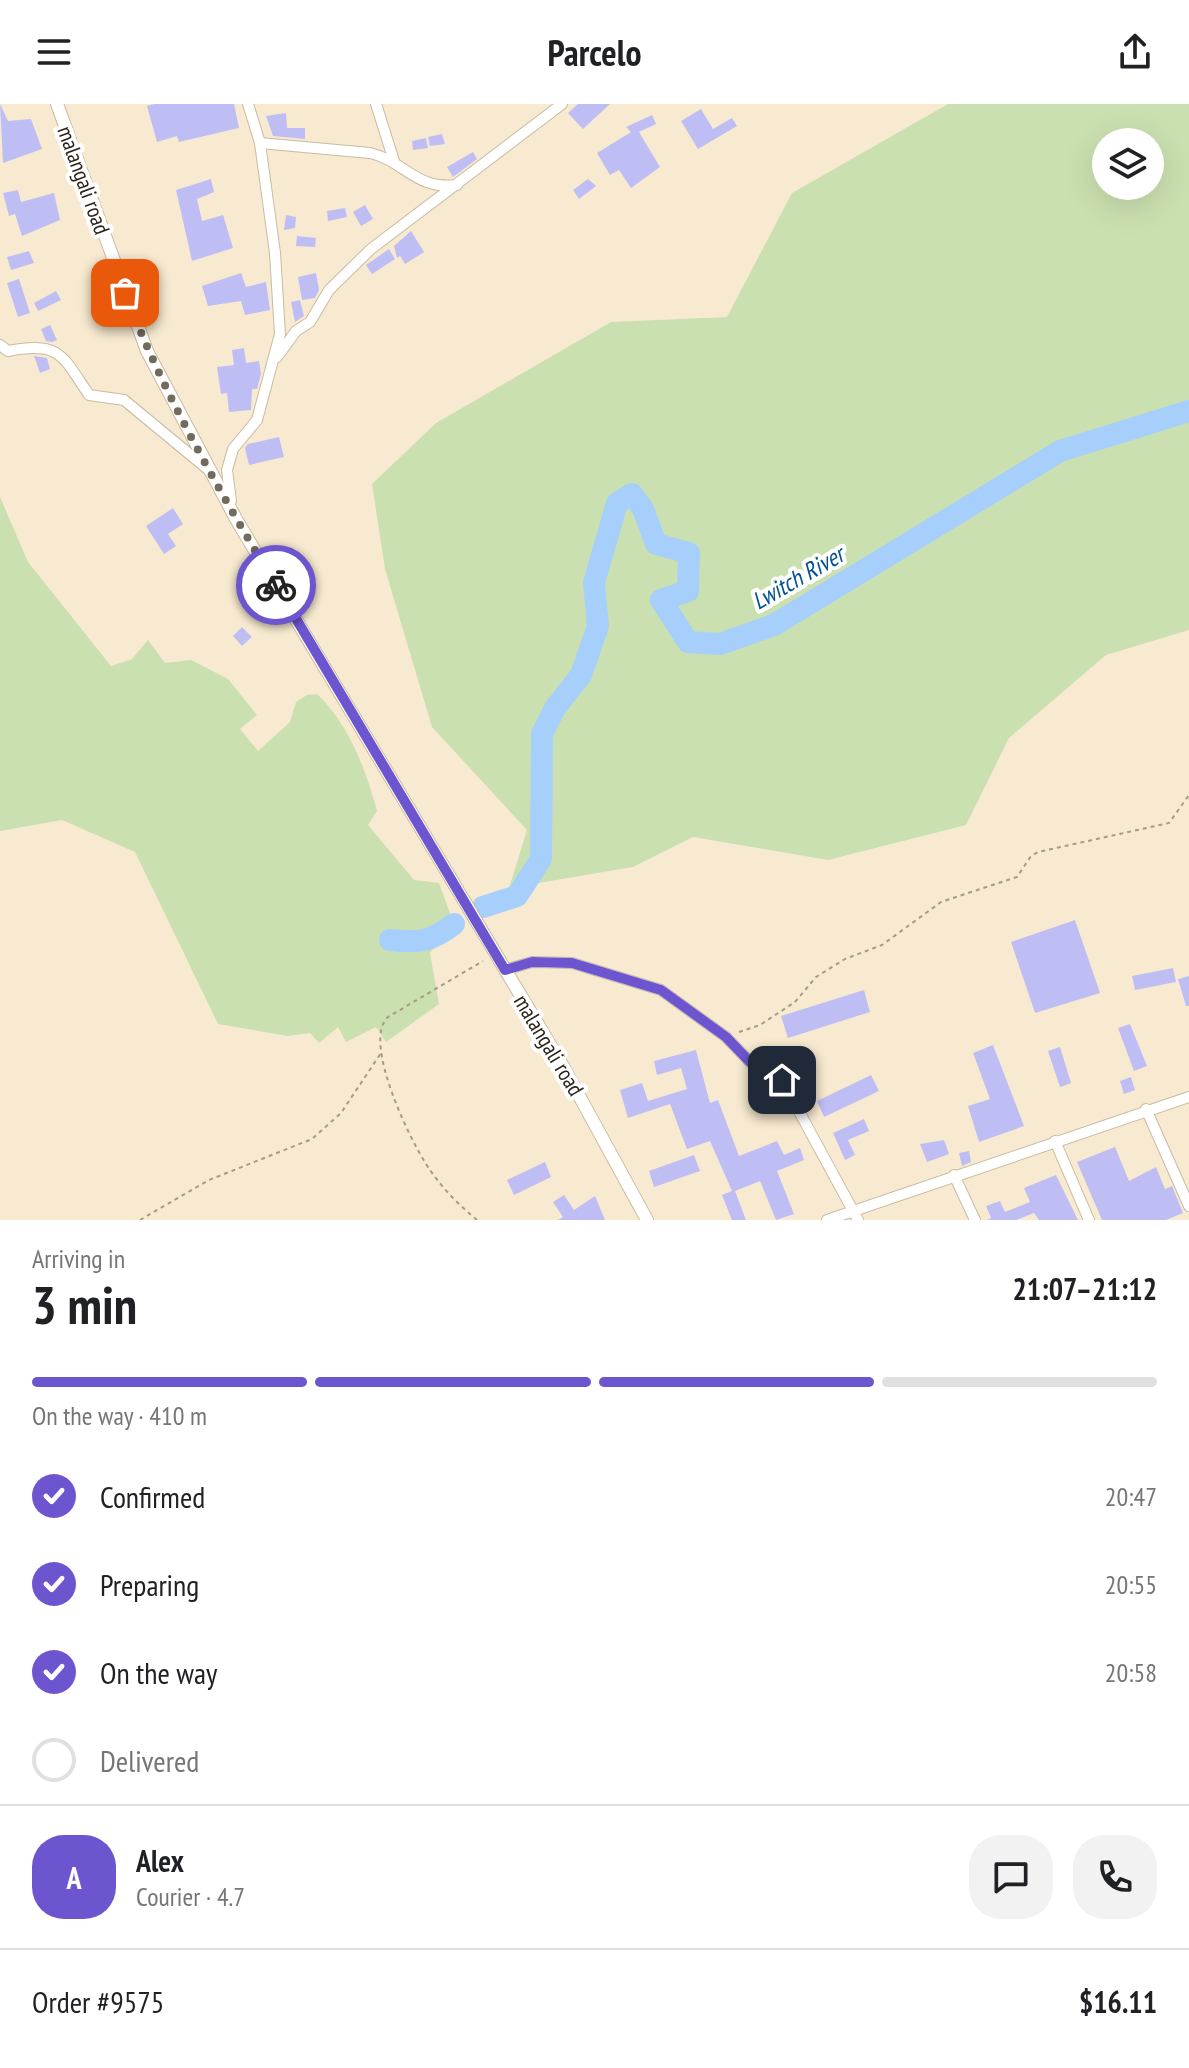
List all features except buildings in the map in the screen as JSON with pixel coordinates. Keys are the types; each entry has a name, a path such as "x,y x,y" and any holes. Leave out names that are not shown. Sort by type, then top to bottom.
{"street":[{"name":"malangali road","path":"57,104 147,351 236,519 564,1068 647,1220"},
{"path":"236,519 227,488 227,470 233,449 257,420 280,334 275,253 260,143 248,104"},
{"path":"376,104 394,161"},
{"path":"272,365 350,268 562,104"},
{"path":"260,143 370,153 394,161 414,179 457,185"},
{"path":"0,345 8,351 40,346 60,355 89,395 124,400 214,475"},
{"path":"505,970 532,962 549,961 592,968 667,993 726,1037 750,1062 771,1069 782,1080 856,1215"},
{"path":"827,1220 856,1215 954,1175 1189,1097"},
{"path":"1146,1109 1189,1206"},
{"path":"1055,1141 1089,1220"},
{"path":"954,1175 975,1220"}],"path":[{"path":"726,1037 760,1025 795,1002 816,977 845,959 882,945 941,902 1017,877 1031,856 1038,852 1169,823 1189,795"},
{"path":"477,1220 451,1197 428,1168 390,1085 382,1052 381,1027 388,1017 495,954"},
{"path":"140,1220 209,1180 312,1139 341,1113 382,1052"}],"green space":[{"path":"948,104 1189,104 1189,630 1106,655 1009,738 966,825 828,860 693,837 633,867 509,888 527,830 432,727 385,569 372,484 436,423 611,322 727,317 792,193"},
{"path":"0,497 28,562 111,666 132,659 148,640 165,663 191,660 228,679 257,715 240,729 258,751 290,722 296,702 307,695 317,694 328,706 355,748 367,780 377,811 368,825 414,880 439,883 454,924 430,953 439,1004 386,1042 376,1027 346,1042 338,1027 319,1043 310,1033 288,1036 218,1024 135,852 62,820 0,831"}],"waterway":[{"name":"Lwitch River","path":"483,907 517,896 541,859 542,734 555,708 581,675 598,626 594,583 617,503 632,494 643,509 656,544 689,553 688,591 661,600 688,642 720,644 774,625 1060,451 1189,411"},
{"path":"390,940 424,940 454,924"}],"way so far":[{"path":"125,293 147,351 236,519 276,585"}],"route":[{"path":"276,585 505,970 532,962 572,963 639,986 661,990 726,1037 750,1062 771,1069 782,1080"}]}
